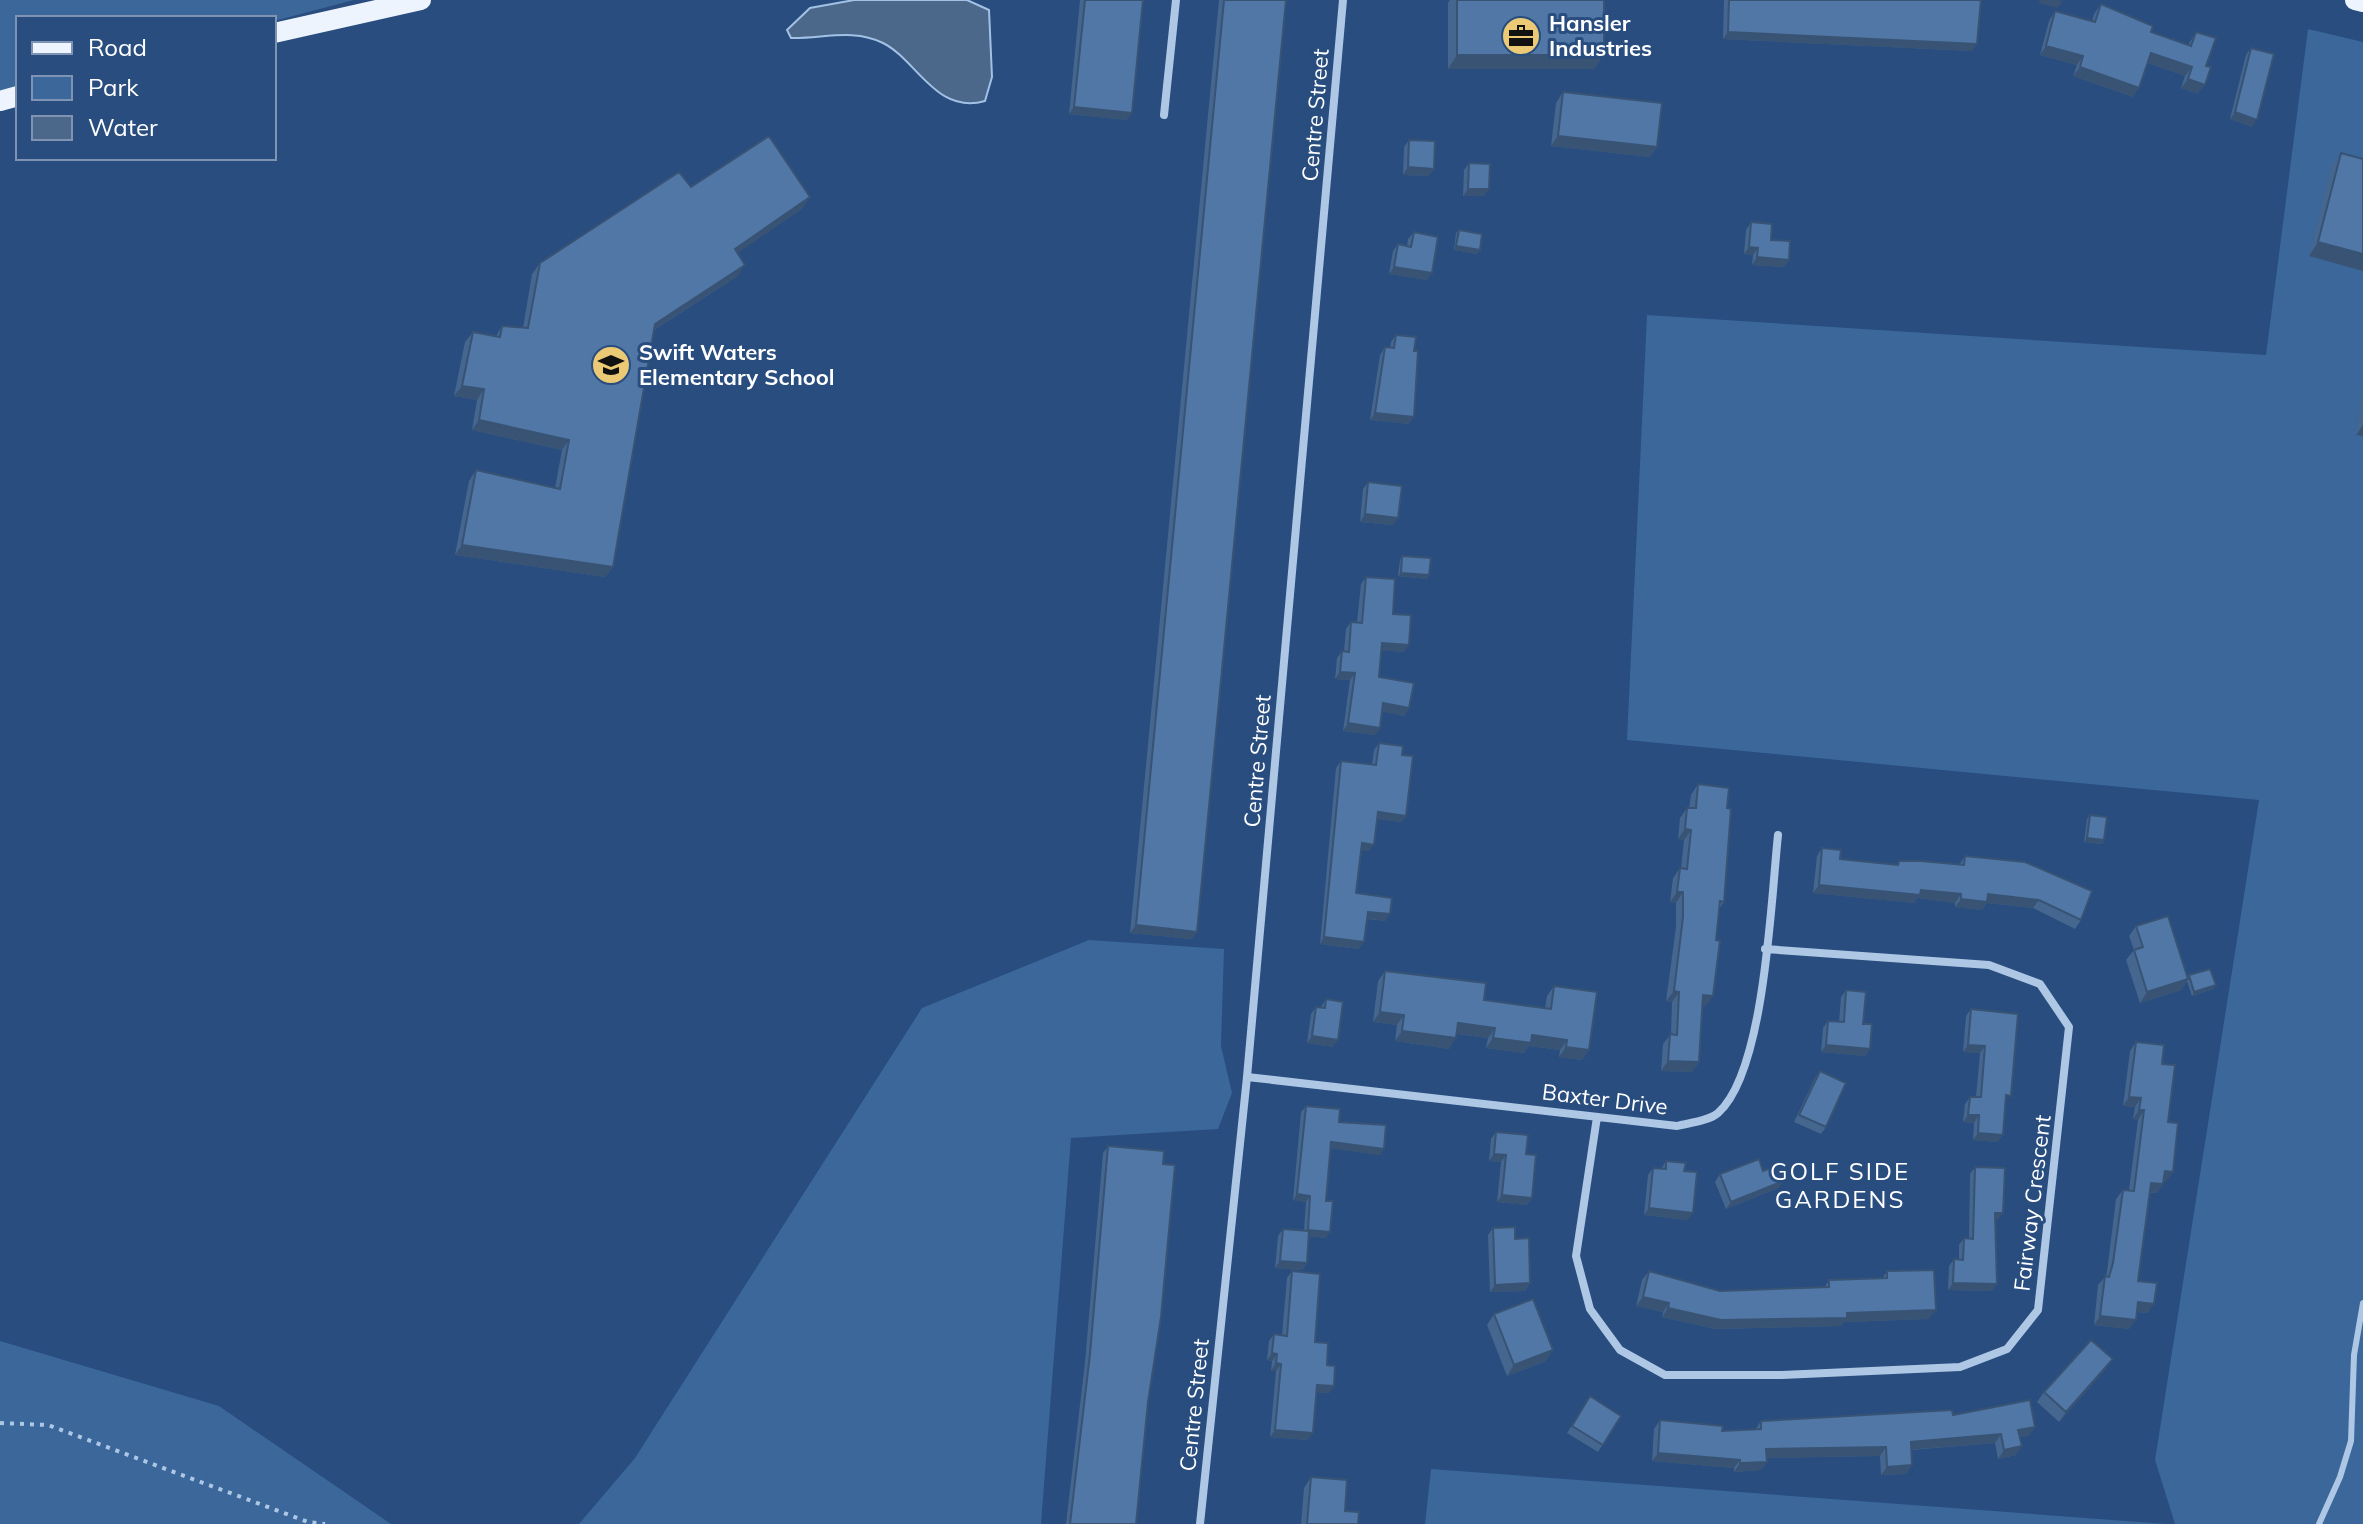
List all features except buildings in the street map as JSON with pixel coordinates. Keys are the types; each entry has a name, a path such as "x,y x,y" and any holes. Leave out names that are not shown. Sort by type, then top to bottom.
{"main road":[{"path":"276,33 421,0"},
{"path":"2355,0 2363,2"}],"street":[{"path":"1164,115 1176,0"},
{"name":"Centre Street","path":"1200,1524 1247,1077 1343,0"},
{"name":"Baxter Drive","path":"1247,1077 1677,1126 1717,1114 1741,1080 1754,1034 1778,835"},
{"name":"Fairway Crescent","path":"1597,1117 1576,1256 1590,1309 1620,1350 1665,1375 1782,1375 1960,1367 2007,1349 2038,1310 2069,1027 2040,984 1989,965 1765,949"}],"lane":[{"path":"2319,1524 2340,1477 2351,1441 2354,1355 2363,1303"}],"path":[{"path":"0,1423 48,1425 308,1522 325,1524"}],"green space":[{"path":"0,0 354,0 276,20 276,16 16,16 16,87 0,91"},
{"path":"2308,29 2363,42 2363,1524 2175,1524 2155,1460 2259,800 1627,740 1647,315 2266,355"},
{"path":"1089,940 1224,949 1221,1046 1232,1093 1218,1129 1071,1138 1041,1524 579,1524 635,1458 922,1008"},
{"path":"0,1341 219,1406 391,1524 0,1524"},
{"path":"1431,1469 2166,1524 1425,1524"}],"water":[{"path":"854,0 967,0 989,10 992,77 985,101 968,103 940,93 895,51 872,39 849,35 791,38 787,30 810,8"}],"place":[{"name":"Hansler Industries","path":"1521,36"},
{"name":"Swift Waters Elementary School","path":"611,365"}],"district":[{"name":"GOLF SIDE GARDENS","path":"1840,1186"}]}
